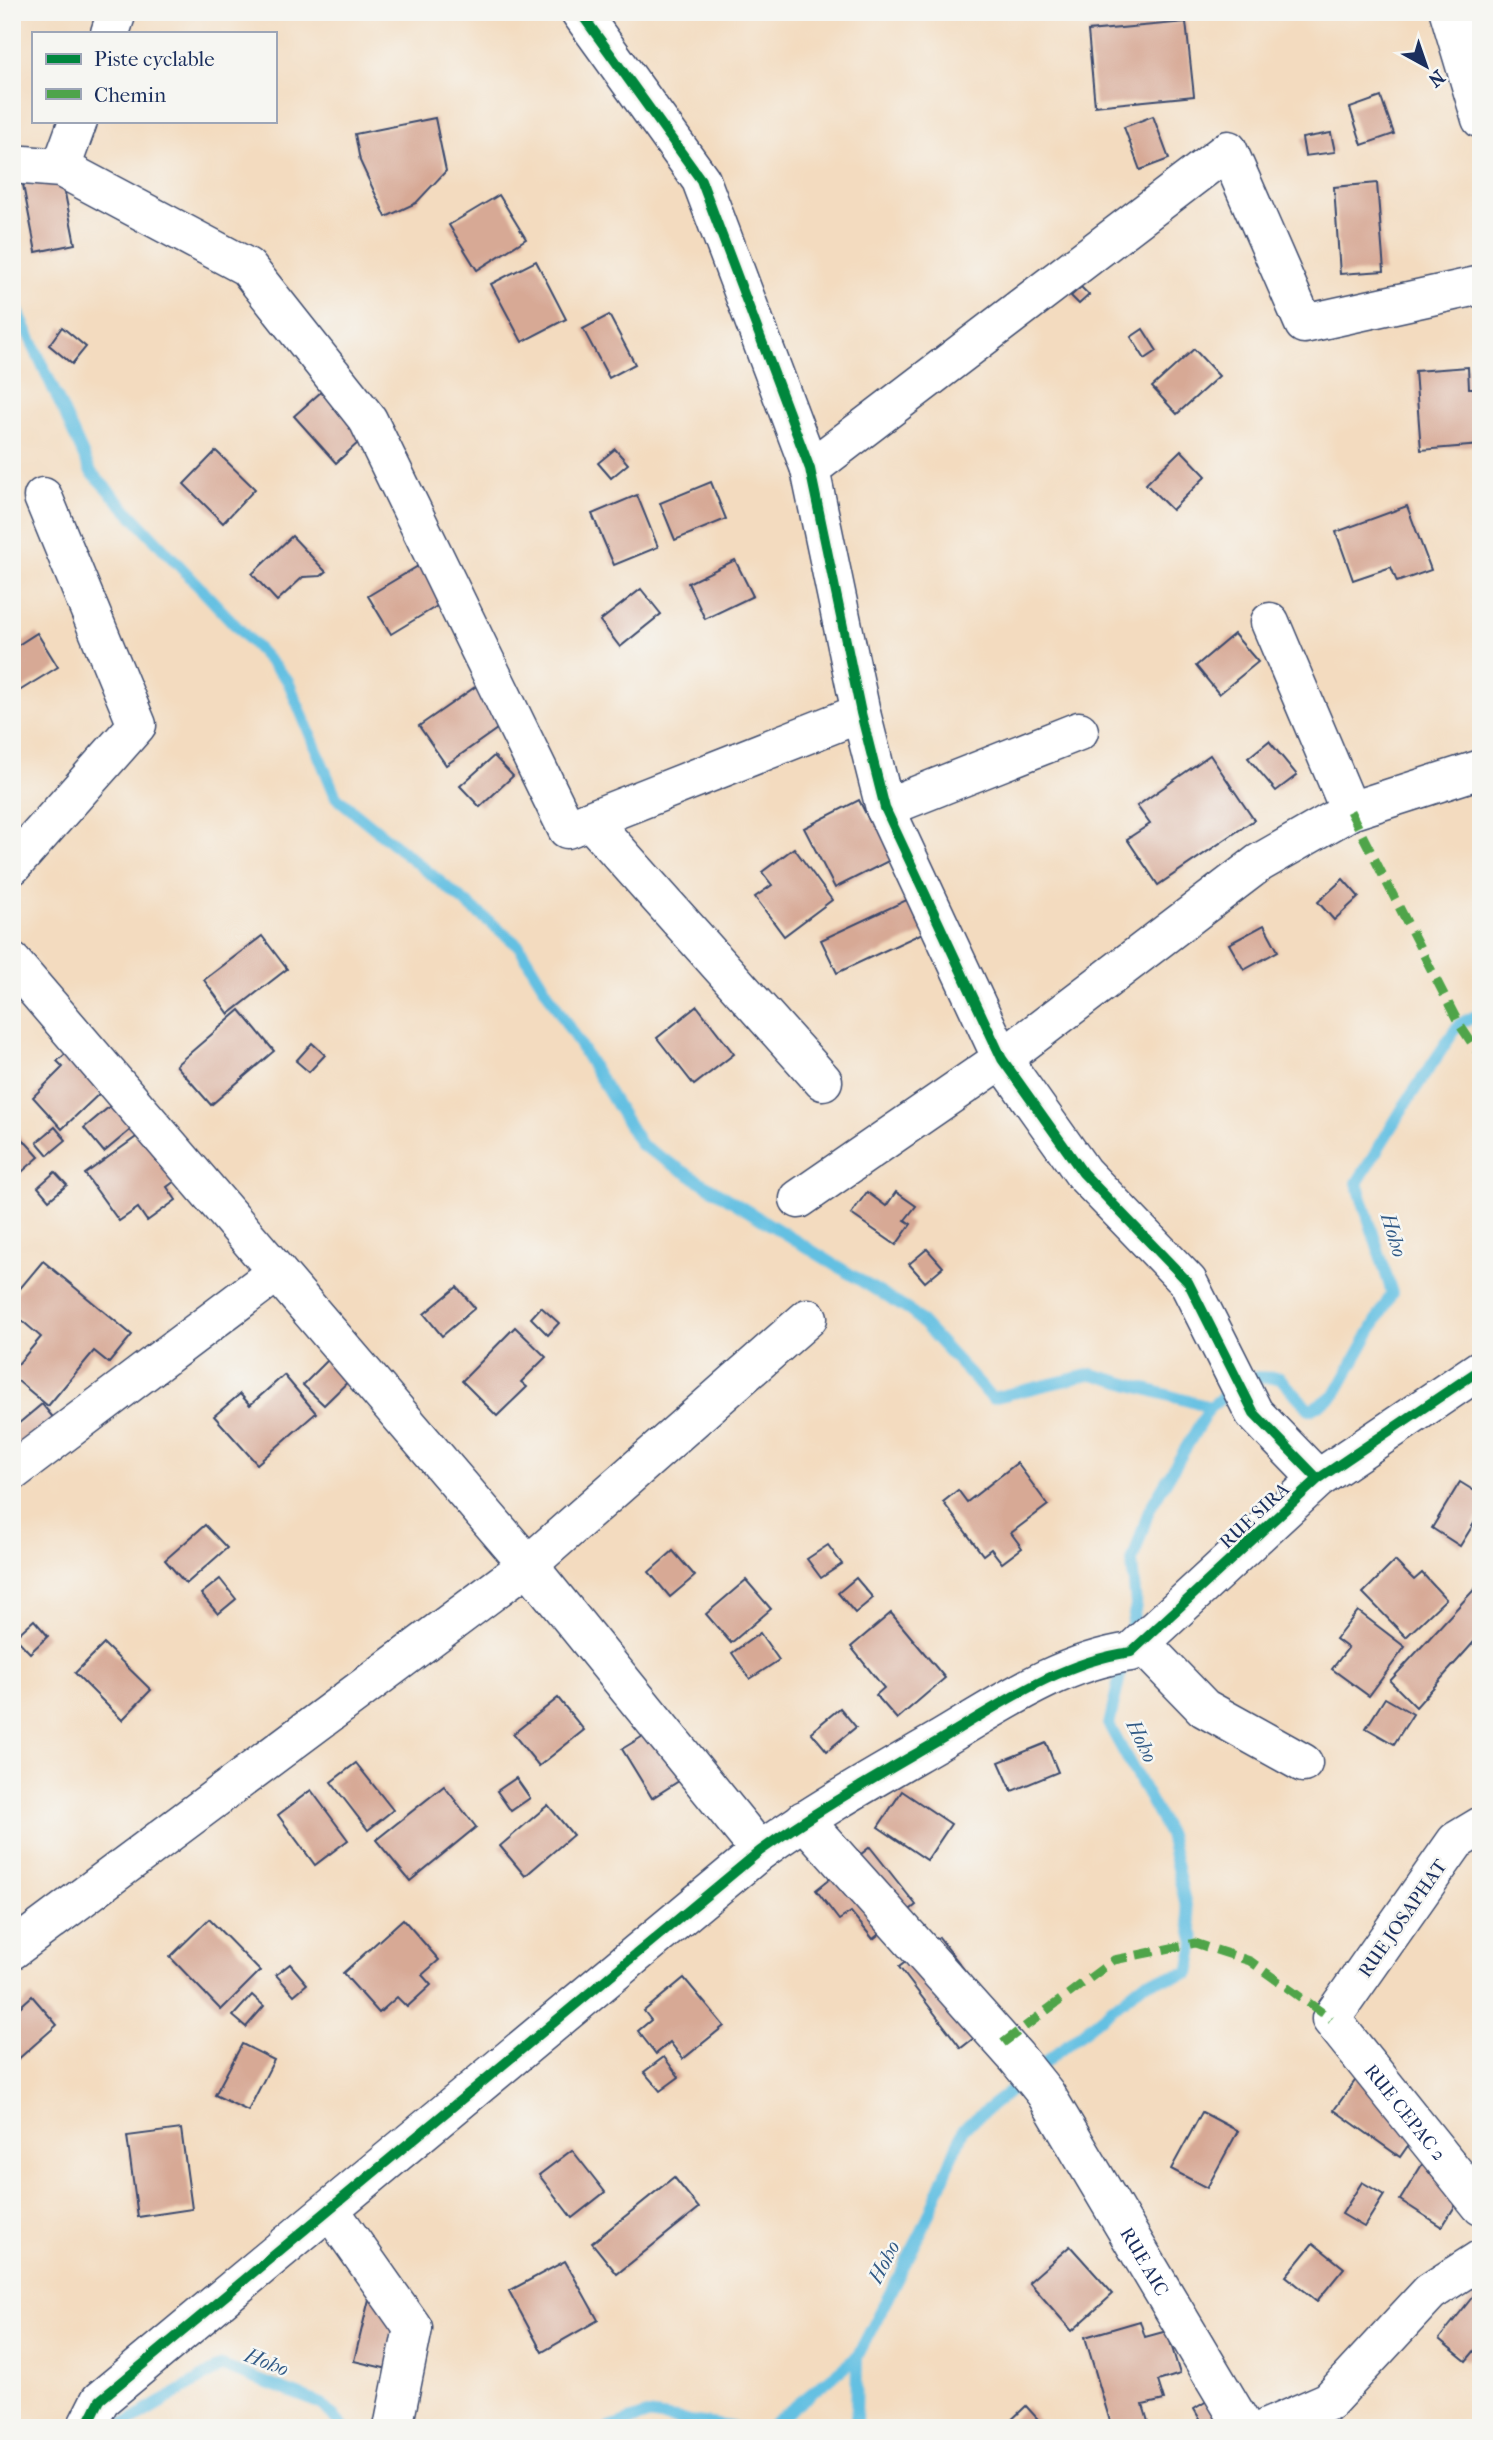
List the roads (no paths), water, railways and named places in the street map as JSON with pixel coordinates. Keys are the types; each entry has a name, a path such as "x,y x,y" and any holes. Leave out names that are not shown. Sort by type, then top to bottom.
{"street":[{"path":"110,32 117,12"},
{"path":"580,12 701,180 810,469 861,713 885,808 1002,1059 1083,1173 1188,1282 1254,1413 1318,1479"},
{"path":"1449,12 1481,119"},
{"path":"61,168 78,122"},
{"path":"810,469 1228,150 1304,324 1481,285"},
{"path":"12,164 61,168 247,267 368,420 567,829 861,713"},
{"path":"12,866 137,724 43,497"},
{"path":"1270,622 1350,811"},
{"path":"885,808 1079,731"},
{"path":"799,1199 1002,1059 1259,863 1350,811 1481,769"},
{"path":"590,820 823,1081"},
{"path":"12,961 528,1565 761,1851"},
{"path":"12,1472 277,1272"},
{"path":"12,1950 528,1565 808,1318"},
{"name":"RUE SIRA","path":"1127,1650 1318,1479 1481,1369"},
{"path":"93,2414 330,2210 761,1851 804,1820 1049,1676 1127,1650 1204,1708 1303,1763"},
{"name":"RUE AIC","path":"804,1820 1045,2093 1244,2428"},
{"name":"RUE JOSAPHAT","path":"1331,2019 1456,1841 1481,1826"},
{"name":"RUE CEPAC 2","path":"1331,2019 1481,2206"},
{"path":"330,2210 413,2328 393,2428"},
{"path":"1267,2428 1328,2401 1430,2292 1481,2259"}],"waterway":[{"path":"12,298 91,472 288,681 336,797 519,946 641,1145 913,1313 992,1398 1092,1374 1210,1407"},
{"name":"Hoho","path":"1128,1640 1136,1606 1132,1562 1149,1510 1210,1407 1250,1377 1280,1378 1310,1410 1335,1395 1392,1293 1357,1183 1459,1024 1481,1013"},
{"name":"Hoho","path":"768,2428 857,2357 922,2231 964,2128 1145,1982 1189,1973 1195,1943 1169,1835 1109,1725 1124,1658"},
{"path":"856,2428 857,2357"},
{"name":"Hoho","path":"97,2428 128,2422 222,2366 322,2404 344,2428"},
{"name":"Hoho","path":"610,2428 647,2415 738,2428"}]}
